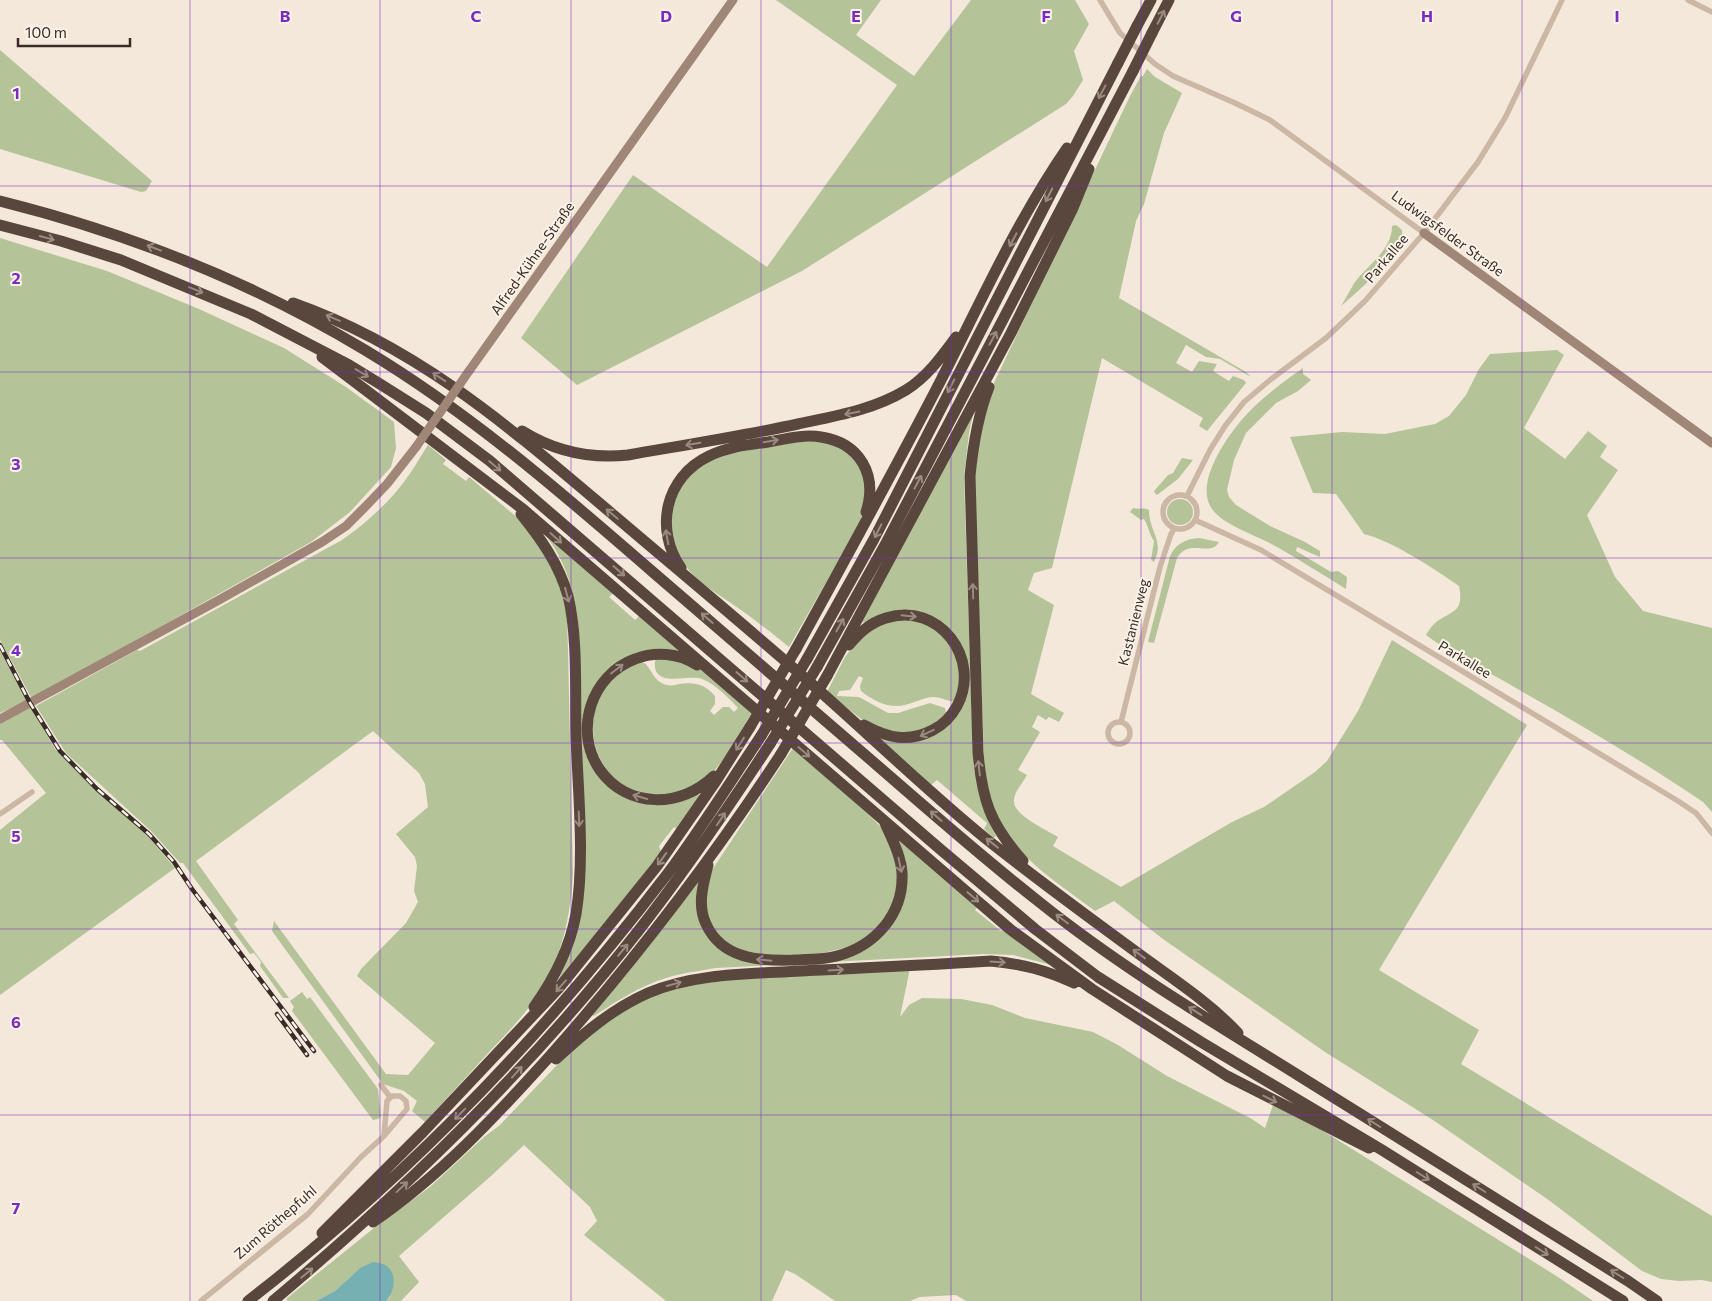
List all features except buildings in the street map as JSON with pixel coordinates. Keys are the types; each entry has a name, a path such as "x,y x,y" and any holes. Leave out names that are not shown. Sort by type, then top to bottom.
{"highway":[{"path":"248,1301 345,1223 428,1146 502,1071 565,1002 668,872 704,822 761,736 807,659 874,539 1087,120 1151,0"},
{"path":"273,1301 341,1244 440,1151 513,1077 575,1008 638,931 717,825 817,667 890,536 1169,0"},
{"path":"248,1301 328,1227 423,1132 558,989 619,914 690,820 729,761 796,650 892,475 1044,182 1087,120"},
{"path":"341,1244 385,1214 438,1171 518,1092 601,997 678,902 709,860 781,754 828,676 1011,333 1073,208 1104,127"},
{"path":"0,201 72,221 148,246 248,288 329,316 423,366 484,408 531,437 575,453 611,457 760,432 860,411 878,405 920,379 946,351 969,318 991,281"},
{"path":"0,225 121,260 229,304 349,365 404,399 490,461 947,855 1067,954 1131,999 1382,1150 1623,1301"},
{"path":"248,288 366,350 436,396 519,457 946,825 1037,901 1119,962 1657,1301"},
{"path":"1011,333 987,392 973,444 970,476 978,743 983,794 995,823 1005,840 1045,884"},
{"path":"304,341 349,378 506,495 1011,930 1107,1000 1227,1076 1365,1148 1382,1150"},
{"path":"484,408 536,449 703,591 984,837 1209,1006 1252,1046"},
{"path":"703,591 681,567 673,555 668,543 666,515 669,502 682,476 694,465 725,449 800,437 820,436 847,447 857,454 866,467 870,482 871,498 853,547"},
{"path":"506,495 549,551 563,581 571,612 574,653 579,879 576,915 567,946 539,999 508,1042"},
{"path":"813,686 863,724 887,736 902,738 917,737 937,728 945,722 954,711 964,690 965,679 962,656 946,633 934,623 922,618 909,615 888,617 874,622 864,629 836,660"},
{"path":"729,761 705,785 688,794 668,800 641,797 624,790 614,784 600,769 590,746 587,724 592,701 605,679 618,667 639,657 657,654 674,656 694,663 754,709"},
{"path":"709,860 701,899 704,916 713,935 722,945 744,956 772,960 824,959 857,950 873,939 886,925 899,900 902,886 900,861 883,819"},
{"path":"518,1092 599,1021 649,993 685,982 752,974 991,961 1038,968 1064,978 1107,1000"}],"main road":[{"name":"Alfred-Kühne-Straße","path":"0,719 219,600 322,542 346,526 387,484 416,447 733,0"},
{"name":"Ludwigsfelder Straße","path":"1424,233 1712,443"}],"street":[{"name":"Ludwigsfelder Straße","path":"1100,0 1120,34 1155,64 1173,76 1270,120 1424,233"},
{"name":"Parkallee","path":"1187,496 1210,450 1225,426 1244,402 1342,324 1382,283 1424,233 1478,162 1495,136 1562,0"},
{"path":"1688,0 1712,12"},
{"path":"1187,496 1195,504 1197,515 1195,520 1186,529 1174,529 1165,522 1163,506 1170,497 1187,496"},
{"name":"Parkallee","path":"1195,520 1261,550 1669,796 1696,813 1712,833"},
{"name":"Kastanienweg","path":"1121,722 1160,568 1170,534 1174,529"},
{"path":"0,814 32,792"},
{"path":"381,1085 390,1097"},
{"path":"384,1136 385,1113 386,1104 390,1097 400,1096 406,1101 407,1109 399,1120 390,1122 385,1113"},
{"name":"Zum Röthepfuhl","path":"201,1301 308,1214 399,1120"}],"green space":[{"path":"776,0 881,0 856,35 914,76 971,0 1075,0 1089,24 1074,51 1083,80 1066,104 802,271 577,385 521,338 633,175 767,267 897,85"},
{"path":"0,50 152,181 146,191 141,192 0,149"},
{"path":"1147,69 1155,77 1182,93 1164,133 1144,204 1136,221 1119,298 1246,372 1251,377 1220,359 1206,357 1186,345 1176,363 1192,372 1199,361 1217,364 1213,371 1229,381 1233,376 1244,380 1246,383 1207,431 1199,426 1203,418 1102,358 1052,568 1034,573 1028,590 1054,605 1031,694 1064,713 1059,722 1049,717 1046,720 1038,715 1032,727 1040,732 1018,770 1027,775 1015,794 1015,806 1024,816 1058,837 1053,846 1121,887 1232,822 1264,807 1315,772 1327,761 1358,711 1392,640 1527,725 1379,970 1479,1030 1461,1064 1712,1216 1712,1282 1661,1279 1642,1271 1550,1201 1433,1120 1325,1052 1163,939 1114,901 1095,911 1052,879 1024,855 1003,827 995,811 989,792 984,758 974,482 977,443 993,385 1130,96"},
{"path":"1396,225 1402,230 1397,248 1379,271 1341,306 1355,282 1384,250 1391,235 1392,226"},
{"path":"0,238 107,271 199,309 284,348 346,387 394,422 396,448 391,467 350,512 311,542 32,699 0,640"},
{"path":"1557,350 1564,355 1524,428 1565,459 1588,431 1607,446 1600,457 1618,470 1587,515 1615,577 1643,611 1712,628 1712,812 1703,802 1636,759 1426,635 1433,625 1457,608 1460,603 1459,586 1400,549 1364,534 1336,494 1313,493 1290,437 1342,432 1385,434 1435,424 1449,416 1466,395 1479,369 1490,354"},
{"path":"1303,368 1303,374 1311,380 1298,391 1276,403 1246,433 1234,460 1227,490 1229,497 1236,505 1270,526 1320,551 1320,557 1297,547 1296,551 1331,572 1338,571 1347,577 1346,589 1270,543 1225,521 1212,509 1207,498 1210,473 1231,433 1260,401"},
{"path":"975,406 969,433 964,476 973,757 975,778 980,798 996,836 994,838 984,829 987,823 937,780 931,785 879,739 941,730 968,676 933,618 862,622"},
{"path":"824,440 840,446 854,458 864,477 866,500 860,523 789,647 705,585 682,562 672,537 672,511 676,494 684,481 706,463 721,457 751,450"},
{"path":"428,445 446,460 443,464 466,481 469,477 519,519 550,562 560,586 567,617 573,874 565,933 548,979 516,1023 425,1122 412,1111 417,1101 404,1091 383,1084 272,931 274,921 386,1074 408,1075 435,1043 357,976 361,969 406,923 418,902 414,891 417,866 415,857 396,834 428,807 425,784 419,773 373,731 196,861 238,920 234,924 289,998 283,998 260,966 261,962 254,953 250,954 183,863 180,863 151,831 66,753 36,706 342,540 362,525 388,500 404,482"},
{"path":"1182,458 1193,460 1178,479 1157,495 1154,492 1155,490 1168,475 1173,473"},
{"path":"1180,499 1189,503 1193,512 1189,521 1180,525 1171,521 1167,512 1171,503"},
{"path":"1133,508 1149,510 1158,548 1154,562 1151,560 1154,541 1144,519 1141,520 1130,512"},
{"path":"546,536 614,592 609,597 635,620 641,614 687,654 665,650 598,681 586,749 632,798 698,794 701,796 677,829 674,827 659,846 661,852 609,920 558,981 572,949 580,922 578,620 568,576 553,545"},
{"path":"1199,538 1219,542 1210,548 1187,549 1177,558 1154,643 1148,642 1170,556 1175,548 1182,543"},
{"path":"894,618 924,621 952,644 962,678 955,701 932,697 905,705 887,705 876,701 861,691 860,686 863,678 859,676 850,690 839,691 837,696 859,697 888,713 898,713 930,703 945,708 946,713 937,724 904,735 865,722 827,692 845,657 860,637"},
{"path":"0,651 27,701 0,713"},
{"path":"667,658 700,669 752,712 725,758 704,780 682,791 656,795 638,792 624,786 613,777 597,752 593,722 599,698 610,680 621,671 641,661 662,683 667,685 684,683 703,686 715,696 715,704 710,711 714,715 723,707 729,707 734,712 738,708 707,681 696,678 672,679 659,675 656,670 655,661"},
{"path":"31,707 55,749 147,835 175,868 0,995 0,830 46,793 2,740 0,740 0,723"},
{"path":"793,748 883,829 899,870 894,903 874,932 853,946 823,953 781,955 745,951 731,945 722,938 709,919 705,903 712,870"},
{"path":"899,841 979,905 975,910 1001,931 1005,927 1055,966 1013,955 984,954 716,968 656,981 629,994 594,1016 592,1015 699,880 697,899 725,950 824,961 883,935 906,861"},
{"path":"910,968 900,1017 909,1005 922,998 961,999 992,1005 1025,1018 1093,1032 1118,1045 1167,1076 1252,1119 1265,1128 1273,1105 1320,1129 1558,1277 1593,1301 966,1301 956,1295 920,1297 910,1301 835,1301 786,1270 772,1301 666,1301 584,1235 597,1221 590,1207 524,1145 399,1256 419,1282 401,1301 386,1301 390,1297 360,1268 335,1291 316,1301 288,1301 286,1299 374,1228 430,1187 484,1137 500,1125 575,1046 641,999 703,981"},
{"path":"302,992 307,999 310,997 378,1089 381,1117 378,1119 373,1120 292,1011 294,1007 290,1001"}],"water":[{"path":"373,1262 385,1265 392,1272 393,1288 386,1301 316,1301 335,1291 360,1268"}],"railway":[{"path":"0,645 30,703 60,751 97,789 149,834 174,862 192,889 314,1051"},
{"path":"277,1014 307,1055"}]}
